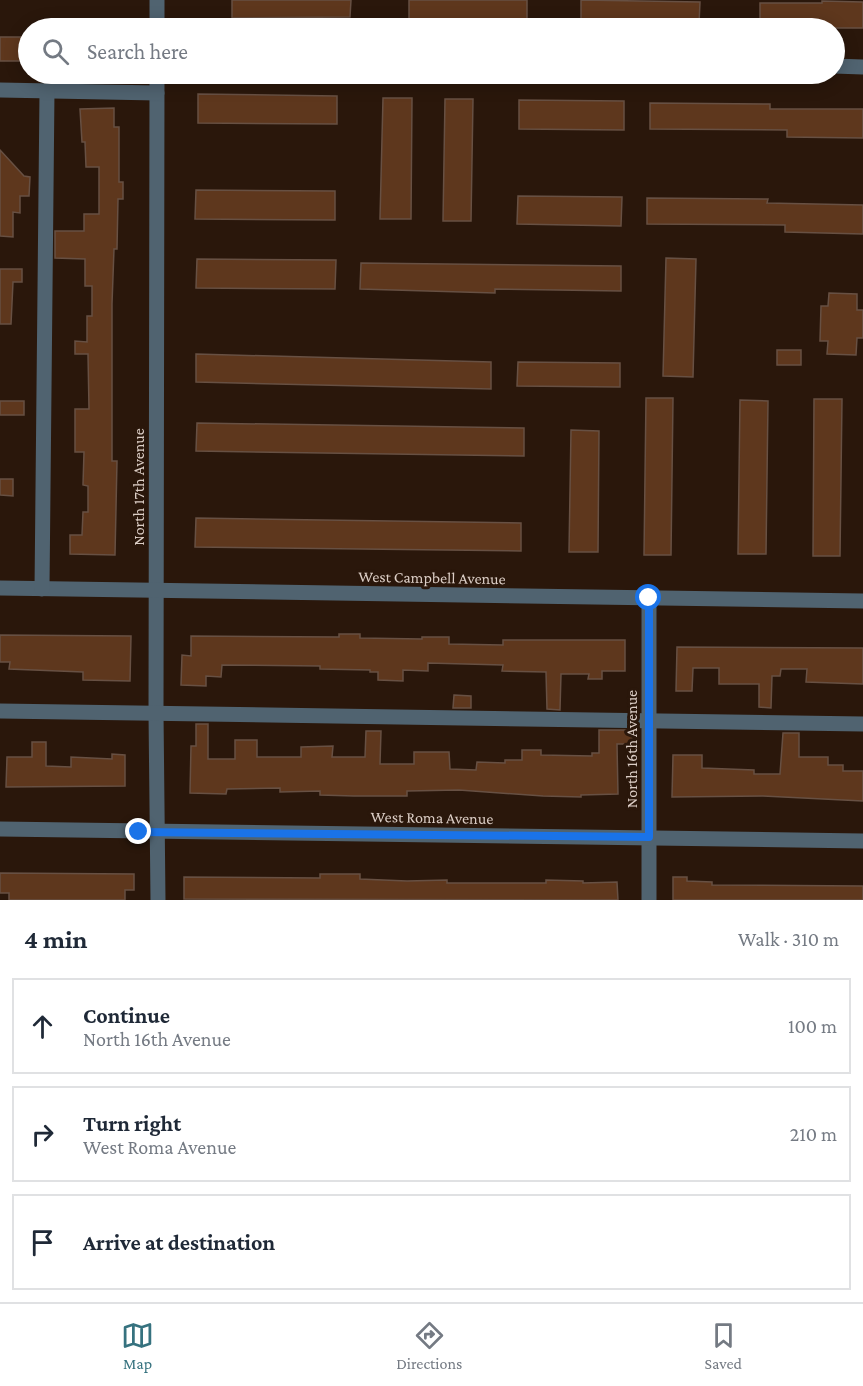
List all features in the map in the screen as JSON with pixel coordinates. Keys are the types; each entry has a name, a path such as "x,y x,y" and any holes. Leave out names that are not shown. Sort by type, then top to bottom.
{"street":[{"path":"157,18 158,0"},
{"path":"845,66 863,67"},
{"name":"North 17th Avenue","path":"157,84 158,900"},
{"path":"0,90 157,93"},
{"path":"42,589 47,91"},
{"name":"West Campbell Avenue","path":"0,588 863,601"},
{"name":"North 16th Avenue","path":"649,598 649,900"},
{"path":"0,711 863,724"},
{"name":"West Roma Avenue","path":"0,829 863,841"}],"building":[{"path":"232,0 351,0 350,17 232,18"},
{"path":"409,0 527,0 527,18 409,18"},
{"path":"581,0 700,2 699,18 581,18"},
{"path":"822,1 863,2 863,28 845,28 845,18 760,18 760,3 822,3"},
{"path":"0,37 18,37 18,61 0,61"},
{"path":"198,94 337,96 337,124 198,123"},
{"path":"383,98 412,98 411,219 380,219"},
{"path":"445,99 473,99 471,221 443,221"},
{"path":"519,100 624,101 624,130 519,129"},
{"path":"650,103 770,104 770,109 863,109 863,138 787,137 787,130 650,129"},
{"path":"114,108 114,127 119,127 119,182 123,182 123,199 118,199 117,249 114,249 112,304 112,461 117,461 115,555 70,554 70,535 82,535 83,512 88,512 88,486 83,485 84,452 75,452 75,409 89,409 88,354 75,354 75,341 87,342 87,316 92,316 92,286 85,286 85,259 55,258 55,231 84,231 84,214 99,214 99,167 86,167 80,109"},
{"path":"0,150 24,176 30,177 29,196 20,196 20,213 13,212 13,237 0,236"},
{"path":"196,190 335,191 335,220 195,219"},
{"path":"518,196 622,197 621,226 517,224"},
{"path":"647,198 768,199 767,203 863,205 863,234 785,232 785,225 647,224"},
{"path":"666,258 696,259 693,377 663,376"},
{"path":"197,259 336,260 335,289 196,288"},
{"path":"361,263 621,266 621,291 495,289 495,293 360,289"},
{"path":"0,269 22,269 22,282 13,282 11,324 0,324"},
{"path":"829,293 857,294 857,310 863,310 863,338 857,338 856,355 827,354 828,341 820,341 821,306 828,306"},
{"path":"777,350 801,350 801,365 777,365"},
{"path":"196,354 491,362 491,389 196,382"},
{"path":"518,362 620,363 620,387 517,386"},
{"path":"646,398 673,398 671,555 644,555"},
{"path":"814,399 842,399 840,556 813,556"},
{"path":"740,400 768,401 766,554 738,554"},
{"path":"0,401 24,401 24,415 0,415"},
{"path":"197,423 524,428 524,456 196,451"},
{"path":"571,430 599,431 598,552 569,552"},
{"path":"0,479 13,479 13,496 0,495"},
{"path":"196,518 521,523 521,551 195,547"},
{"path":"339,634 360,634 360,638 449,637 449,644 503,645 503,640 625,640 625,671 602,671 602,679 588,679 589,674 561,674 560,710 547,709 546,672 502,671 503,665 428,663 428,671 403,670 403,681 378,680 378,672 370,672 370,670 320,669 320,666 222,665 221,677 206,676 206,686 181,685 182,655 191,656 191,636 339,637"},
{"path":"0,635 131,636 130,681 83,680 83,672 9,669 10,662 0,662"},
{"path":"677,647 863,648 863,684 806,682 807,669 781,669 780,676 772,676 771,708 759,707 759,684 719,684 719,668 693,668 692,691 676,691"},
{"path":"454,695 471,696 471,708 453,708"},
{"path":"196,724 208,724 208,759 235,759 235,740 257,740 257,757 301,757 301,747 333,746 332,757 365,757 366,731 381,731 380,764 414,764 414,752 449,752 450,769 476,770 477,762 505,763 505,760 522,760 522,750 541,750 541,755 592,756 592,753 599,753 599,730 632,730 632,744 617,744 618,794 581,795 581,797 459,790 407,791 407,796 354,796 320,795 320,791 280,792 280,788 227,789 226,794 190,793 191,746 196,746"},
{"path":"783,733 799,733 799,757 828,757 828,765 843,765 843,771 863,771 863,801 763,796 672,797 673,755 702,755 702,768 754,770 754,774 780,774"},
{"path":"32,742 46,742 46,766 71,767 71,757 112,759 112,754 125,755 125,786 6,787 7,757 32,757"},
{"path":"0,873 134,874 134,890 125,890 125,900 9,900 9,893 0,893"},
{"path":"320,874 360,874 360,879 447,880 447,883 546,883 546,880 583,881 583,883 617,882 618,900 184,899 184,877 320,878"},
{"path":"673,877 687,877 687,881 712,882 712,885 863,886 863,900 673,900"}],"route":[{"path":"139,832 649,837 649,598"}]}
